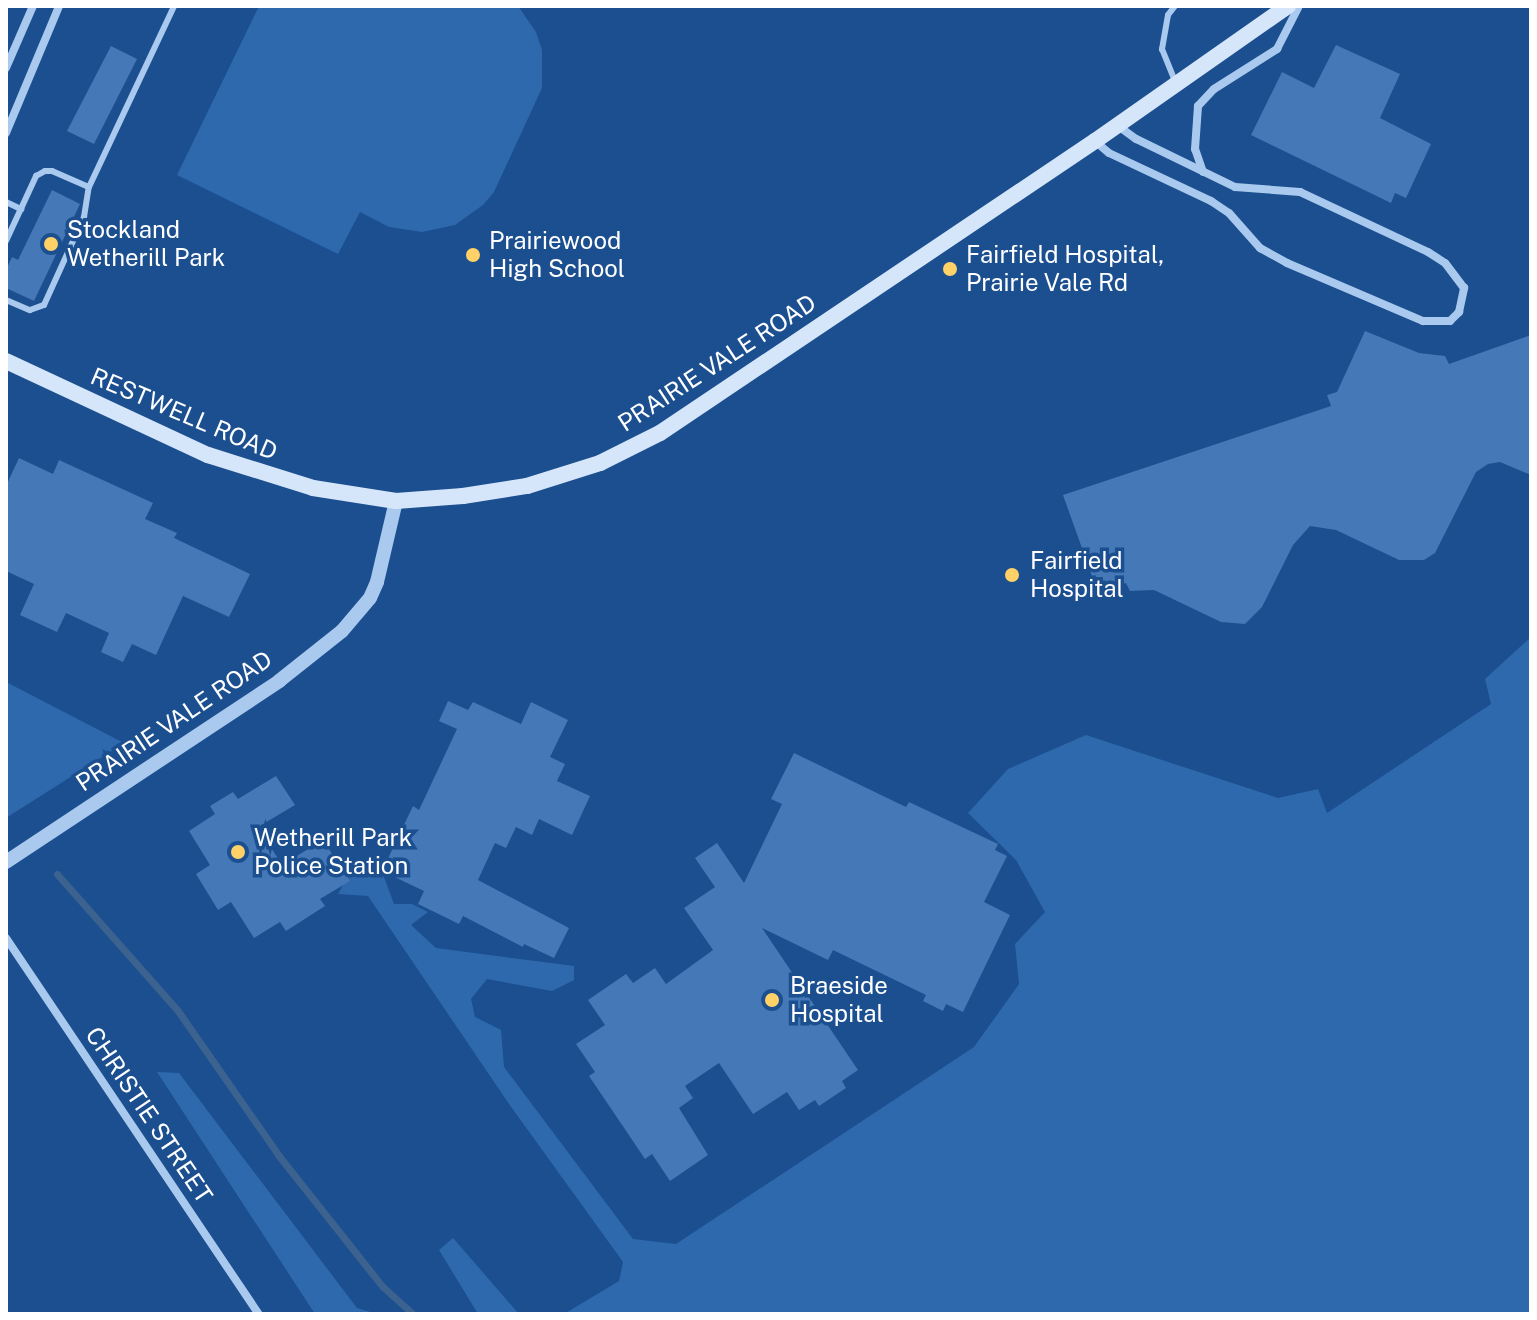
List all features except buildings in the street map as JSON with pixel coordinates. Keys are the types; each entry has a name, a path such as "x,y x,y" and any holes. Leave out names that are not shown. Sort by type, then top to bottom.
{"main road":[{"name":"PRAIRIE VALE ROAD","path":"396,501 463,496 527,486 600,463 660,433 1118,126 1288,6"},
{"name":"RESTWELL ROAD","path":"6,361 239,468 313,488 396,501"}],"street":[{"path":"6,68 33,6"},
{"path":"6,133 59,6"},
{"path":"1203,172 1195,149 1198,106 1214,89 1277,49 1299,6"},
{"path":"1095,141 1109,153 1211,201 1229,213 1260,248 1287,263 1423,321 1450,321 1459,312 1464,288 1445,263 1428,252 1300,192 1278,188 1249,190 1203,172 1118,126"},
{"name":"PRAIRIE VALE ROAD","path":"6,862 279,681 342,631 370,598 377,582 396,501"},
{"name":"CHRISTIE STREET","path":"6,938 259,1314"}],"lane":[{"path":"6,300 30,310 44,305 84,217 89,187 174,6"},
{"path":"1175,6 1168,15 1162,49 1176,85"},
{"path":"6,241 36,176 45,171 89,187"},
{"path":"6,202 21,209"}],"shaded area":[{"path":"259,6 518,6 536,32 542,50 542,88 494,192 483,205 455,225 422,232 389,227 360,212 338,254 177,175"},
{"path":"1531,637 1531,1314 564,1314 619,1281 623,1262 509,1104 368,896 338,894 353,867 367,859 384,877 394,904 412,904 428,912 411,925 436,948 574,966 574,980 552,991 487,979 471,999 475,1017 501,1030 504,1067 633,1239 676,1244 974,1047 1019,984 1015,944 1045,912 1016,860 968,813 1008,769 1086,735 1278,798 1318,789 1327,813 1491,704 1485,679"},
{"path":"6,682 124,743 6,818"},
{"path":"157,1072 179,1073 357,1308 377,1314 315,1314"},
{"path":"453,1238 519,1314 478,1314 439,1250"}],"waterway":[{"path":"57,874 178,1011 279,1156 383,1287 413,1314"}],"place":[{"name":"Stockland Wetherill Park","path":"51,244"},
{"name":"Prairiewood High School","path":"473,255"},
{"name":"Fairfield Hospital, Prairie Vale Rd","path":"950,269"},
{"name":"Fairfield Hospital","path":"1012,575"},
{"name":"Wetherill Park Police Station","path":"238,852"},
{"name":"Braeside Hospital","path":"772,1000"}]}
